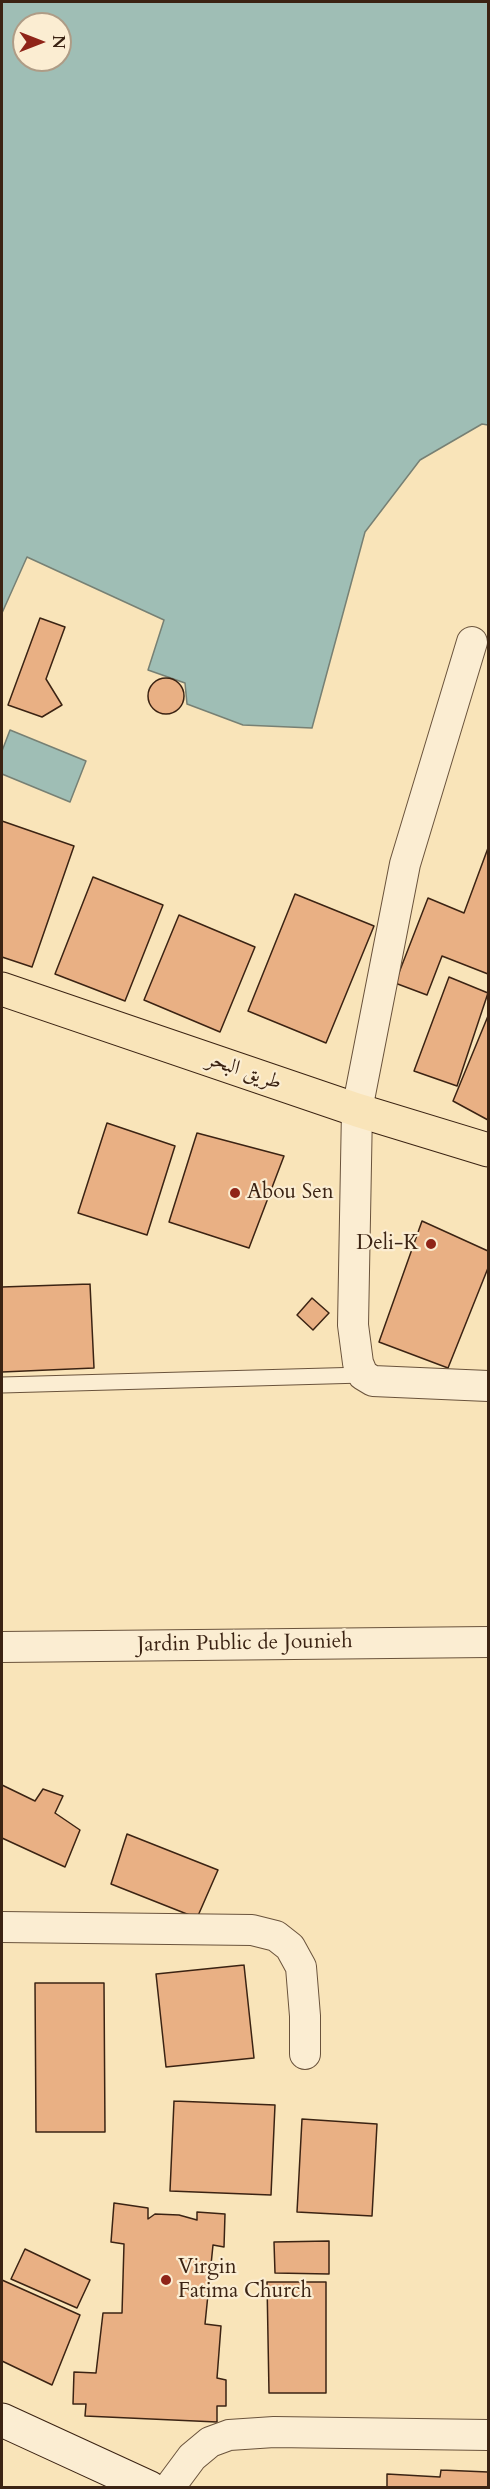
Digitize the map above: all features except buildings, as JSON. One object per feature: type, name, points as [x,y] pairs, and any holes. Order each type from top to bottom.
[{"type":"main road","name":"طريق البحر","points":[[2,989],[357,1110],[489,1150]]},
{"type":"street","points":[[472,642],[405,864],[375,1007],[357,1110],[354,1325],[357,1363],[363,1375],[373,1381],[489,1386]]},
{"type":"street","name":"Jardin Public de Jounieh","points":[[2,1647],[489,1642]]},
{"type":"street","points":[[2,1927],[252,1930],[276,1936],[290,1947],[301,1967],[305,2054]]},
{"type":"street","points":[[2,2420],[150,2487]]},
{"type":"street","points":[[169,2487],[192,2457],[210,2442],[230,2435],[274,2432],[489,2435]]},
{"type":"lane","points":[[2,1385],[363,1375]]},
{"type":"water","points":[[2,2],[488,2],[488,425],[482,424],[420,460],[365,532],[312,728],[243,725],[187,704],[185,683],[148,670],[164,620],[27,557],[2,613]]},
{"type":"water","points":[[10,730],[86,761],[70,802],[2,774],[2,751]]},
{"type":"place","name":"Abou Sen","points":[[235,1193]]},
{"type":"place","name":"Deli-K","points":[[431,1244]]},
{"type":"place","name":"Virgin Fatima Church","points":[[166,2280]]}]
